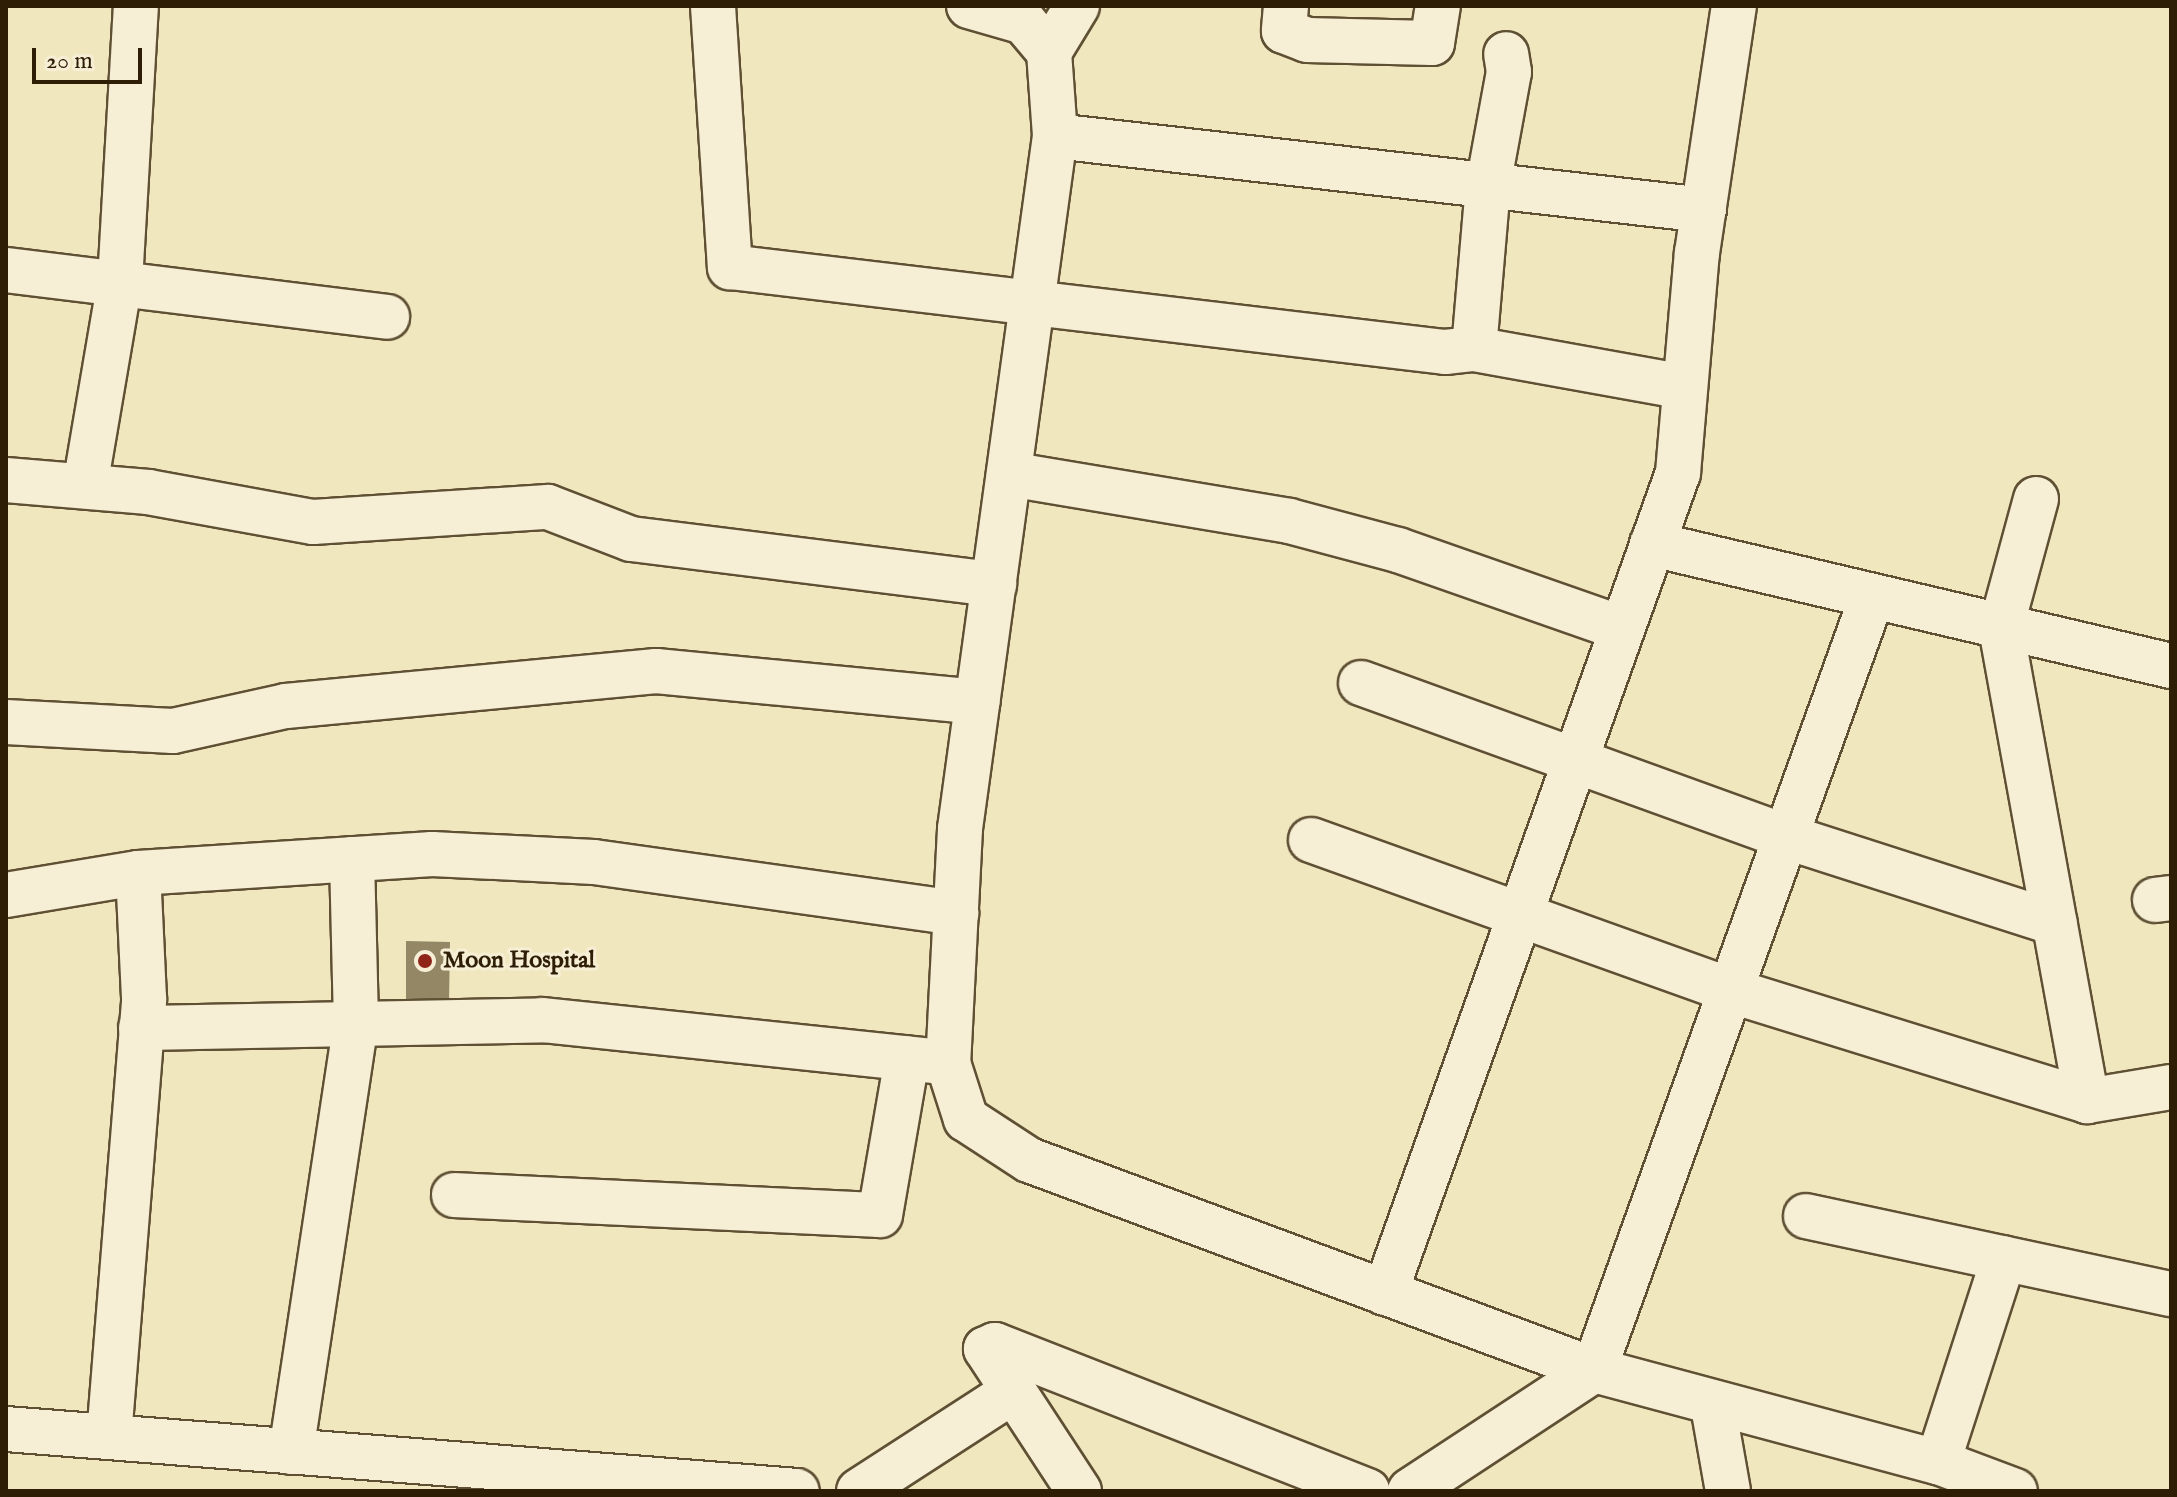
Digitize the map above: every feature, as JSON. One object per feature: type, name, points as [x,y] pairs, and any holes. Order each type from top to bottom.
[{"type":"street","points":[[85,486],[120,282],[136,6]]},
{"type":"street","points":[[713,6],[730,267],[1445,352],[1474,349],[1685,387]]},
{"type":"street","points":[[969,6],[1024,22],[1049,52]]},
{"type":"street","points":[[454,1195],[880,1215],[927,1060],[956,913],[978,702],[1055,136],[1049,52],[1077,6]]},
{"type":"street","points":[[1286,6],[1284,31],[1307,40],[1432,43],[1438,6]]},
{"type":"street","points":[[1385,1293],[1516,913],[1678,473],[1704,210],[1734,6]]},
{"type":"street","points":[[1474,349],[1488,186],[1509,72],[1506,54]]},
{"type":"street","points":[[1055,136],[1704,210]]},
{"type":"street","points":[[6,270],[387,317]]},
{"type":"street","points":[[1009,474],[1289,521],[1398,550],[1621,628]]},
{"type":"street","points":[[6,480],[85,486],[313,522],[548,507],[631,539],[994,584]]},
{"type":"street","points":[[2036,499],[2001,628],[2087,1101]]},
{"type":"street","points":[[1652,544],[2171,666]]},
{"type":"street","points":[[1410,1491],[1594,1370],[1872,597]]},
{"type":"street","points":[[6,722],[173,731],[286,706],[656,671],[978,702]]},
{"type":"street","points":[[1361,683],[1787,837],[2055,923]]},
{"type":"street","points":[[1311,840],[1732,991],[2087,1101],[2171,1087]]},
{"type":"street","points":[[6,895],[138,873],[432,854],[594,862],[956,913]]},
{"type":"street","points":[[291,1452],[356,1022],[352,859]]},
{"type":"street","points":[[109,1437],[141,1028],[138,873]]},
{"type":"street","points":[[141,1028],[542,1020],[927,1060]]},
{"type":"street","points":[[927,1060],[966,1119],[1029,1160],[1594,1370],[1713,1406],[1938,1462],[2015,1491]]},
{"type":"street","points":[[1806,1216],[2171,1294]]},
{"type":"street","points":[[1938,1462],[2004,1258]]},
{"type":"street","points":[[1079,1491],[986,1349],[995,1345],[1367,1491]]},
{"type":"street","points":[[859,1491],[1012,1392]]},
{"type":"street","points":[[1713,1406],[1728,1491]]},
{"type":"street","points":[[6,1429],[797,1491]]},
{"type":"building","points":[[406,941],[450,942],[449,1003],[406,1002]]},
{"type":"place","name":"Moon Hospital","points":[[425,961]]}]
